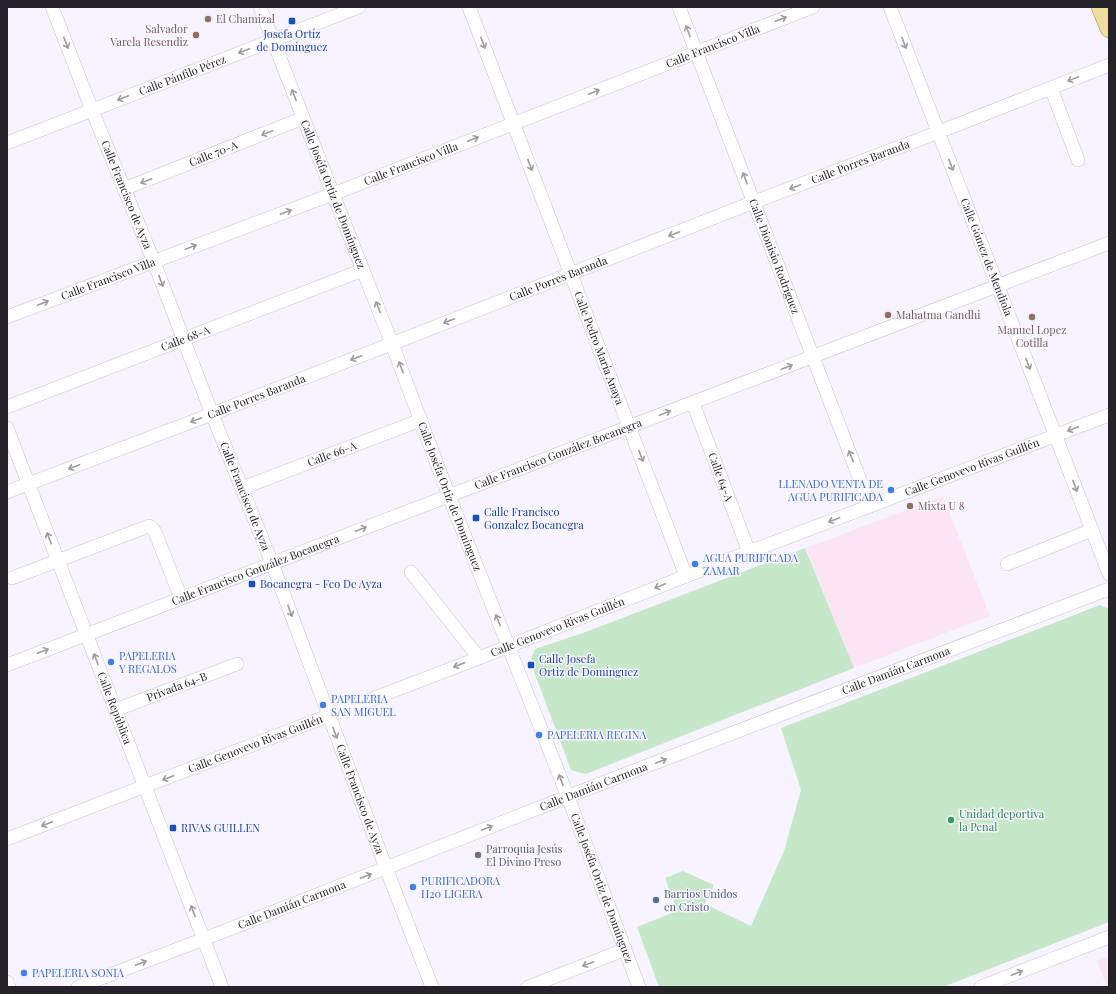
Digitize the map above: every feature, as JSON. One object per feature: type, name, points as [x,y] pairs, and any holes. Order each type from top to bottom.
[{"type":"main road","points":[[1100,7],[1109,29]]},
{"type":"street","name":"Calle Francisco de Ayza","points":[[52,7],[272,563],[432,987]]},
{"type":"street","name":"Calle Joséfa Ortiz de Domínguez","points":[[260,7],[392,344],[449,496],[568,797],[639,987]]},
{"type":"street","name":"Calle Pánfilo Pérez","points":[[7,143],[359,7]]},
{"type":"street","name":"Calle Pedro María Anaya","points":[[469,7],[686,576]]},
{"type":"street","name":"Calle Dionisio Rodríguez","points":[[679,7],[870,506]]},
{"type":"street","name":"Calle Francisco Villa","points":[[7,317],[332,194],[813,7]]},
{"type":"street","name":"Calle Gómez de Mendiola","points":[[890,7],[1109,574]]},
{"type":"street","name":"Calle Porres Baranda","points":[[7,492],[212,414],[1109,65]]},
{"type":"street","points":[[1052,88],[1078,160]]},
{"type":"street","name":"Calle 70-A","points":[[124,189],[303,118]]},
{"type":"street","name":"Calle Francisco González Bocanegra","points":[[7,665],[1109,243]]},
{"type":"street","name":"Calle 68-A","points":[[7,407],[363,270]]},
{"type":"street","name":"Calle 64-A","points":[[693,403],[749,552]]},
{"type":"street","name":"Calle Genovevo Rivas Guillén","points":[[7,839],[479,658],[686,576],[1109,415]]},
{"type":"street","name":"Calle 66-A","points":[[242,488],[421,420]]},
{"type":"street","name":"Calle República","points":[[7,428],[222,987]]},
{"type":"street","points":[[12,578],[151,527],[155,532],[181,598]]},
{"type":"street","points":[[1007,564],[1092,530]]},
{"type":"street","points":[[410,572],[479,658]]},
{"type":"street","name":"Calle Damián Carmona","points":[[78,987],[1109,589]]},
{"type":"street","name":"Privada 64-B","points":[[115,710],[237,664]]},
{"type":"street","points":[[980,987],[1109,937]]},
{"type":"street","points":[[528,987],[624,950]]},
{"type":"street","points":[[7,982],[9,987]]},
{"type":"shaded area","points":[[943,496],[990,616],[854,668],[806,548]]},
{"type":"shaded area","points":[[1109,956],[1109,987],[1107,987],[1097,961]]},
{"type":"green space","points":[[805,548],[854,668],[586,774],[571,770],[530,661],[535,649],[583,633]]},
{"type":"green space","name":"Unidad deportiva la Penal","points":[[1100,605],[1109,609],[1109,922],[943,987],[659,987],[637,927],[677,911],[665,878],[683,871],[714,885],[705,904],[751,926],[784,851],[801,790],[781,728]]},
{"type":"place","name":"El Chamizal","points":[[208,19]]},
{"type":"place","name":"Josefa Ortíz de Domínguez","points":[[292,21]]},
{"type":"place","name":"Salvador Varela Resendiz","points":[[196,35]]},
{"type":"place","name":"Mahatma Gandhi","points":[[888,315]]},
{"type":"place","name":"Manuel Lopez Cotilla","points":[[1032,317]]},
{"type":"place","name":"LLENADO VENTA DE AGUA PURIFICADA","points":[[891,490]]},
{"type":"place","name":"Mixta U 8","points":[[910,506]]},
{"type":"place","name":"Calle Francisco Gonzalez Bocanegra","points":[[476,518]]},
{"type":"place","name":"AGUA PURIFICADA ZAMAR","points":[[695,564]]},
{"type":"place","name":"Bocanegra - Fco De Ayza","points":[[252,584]]},
{"type":"place","name":"PAPELERIA Y REGALOS","points":[[111,662]]},
{"type":"place","name":"Calle Josefa Ortiz de Domínguez","points":[[531,665]]},
{"type":"place","name":"PAPELERIA SAN MIGUEL","points":[[323,705]]},
{"type":"place","name":"PAPELERIA REGINA","points":[[539,735]]},
{"type":"place","name":"Unidad deportiva la Penal","points":[[951,820]]},
{"type":"place","name":"RIVAS GUILLEN","points":[[173,828]]},
{"type":"place","name":"Parroquia Jesús El Divino Preso","points":[[478,855]]},
{"type":"place","name":"PURIFICADORA H20 LIGERA","points":[[413,887]]},
{"type":"place","name":"Barrios Unidos en Cristo","points":[[656,900]]},
{"type":"place","name":"PAPELERIA SONIA","points":[[24,973]]}]
